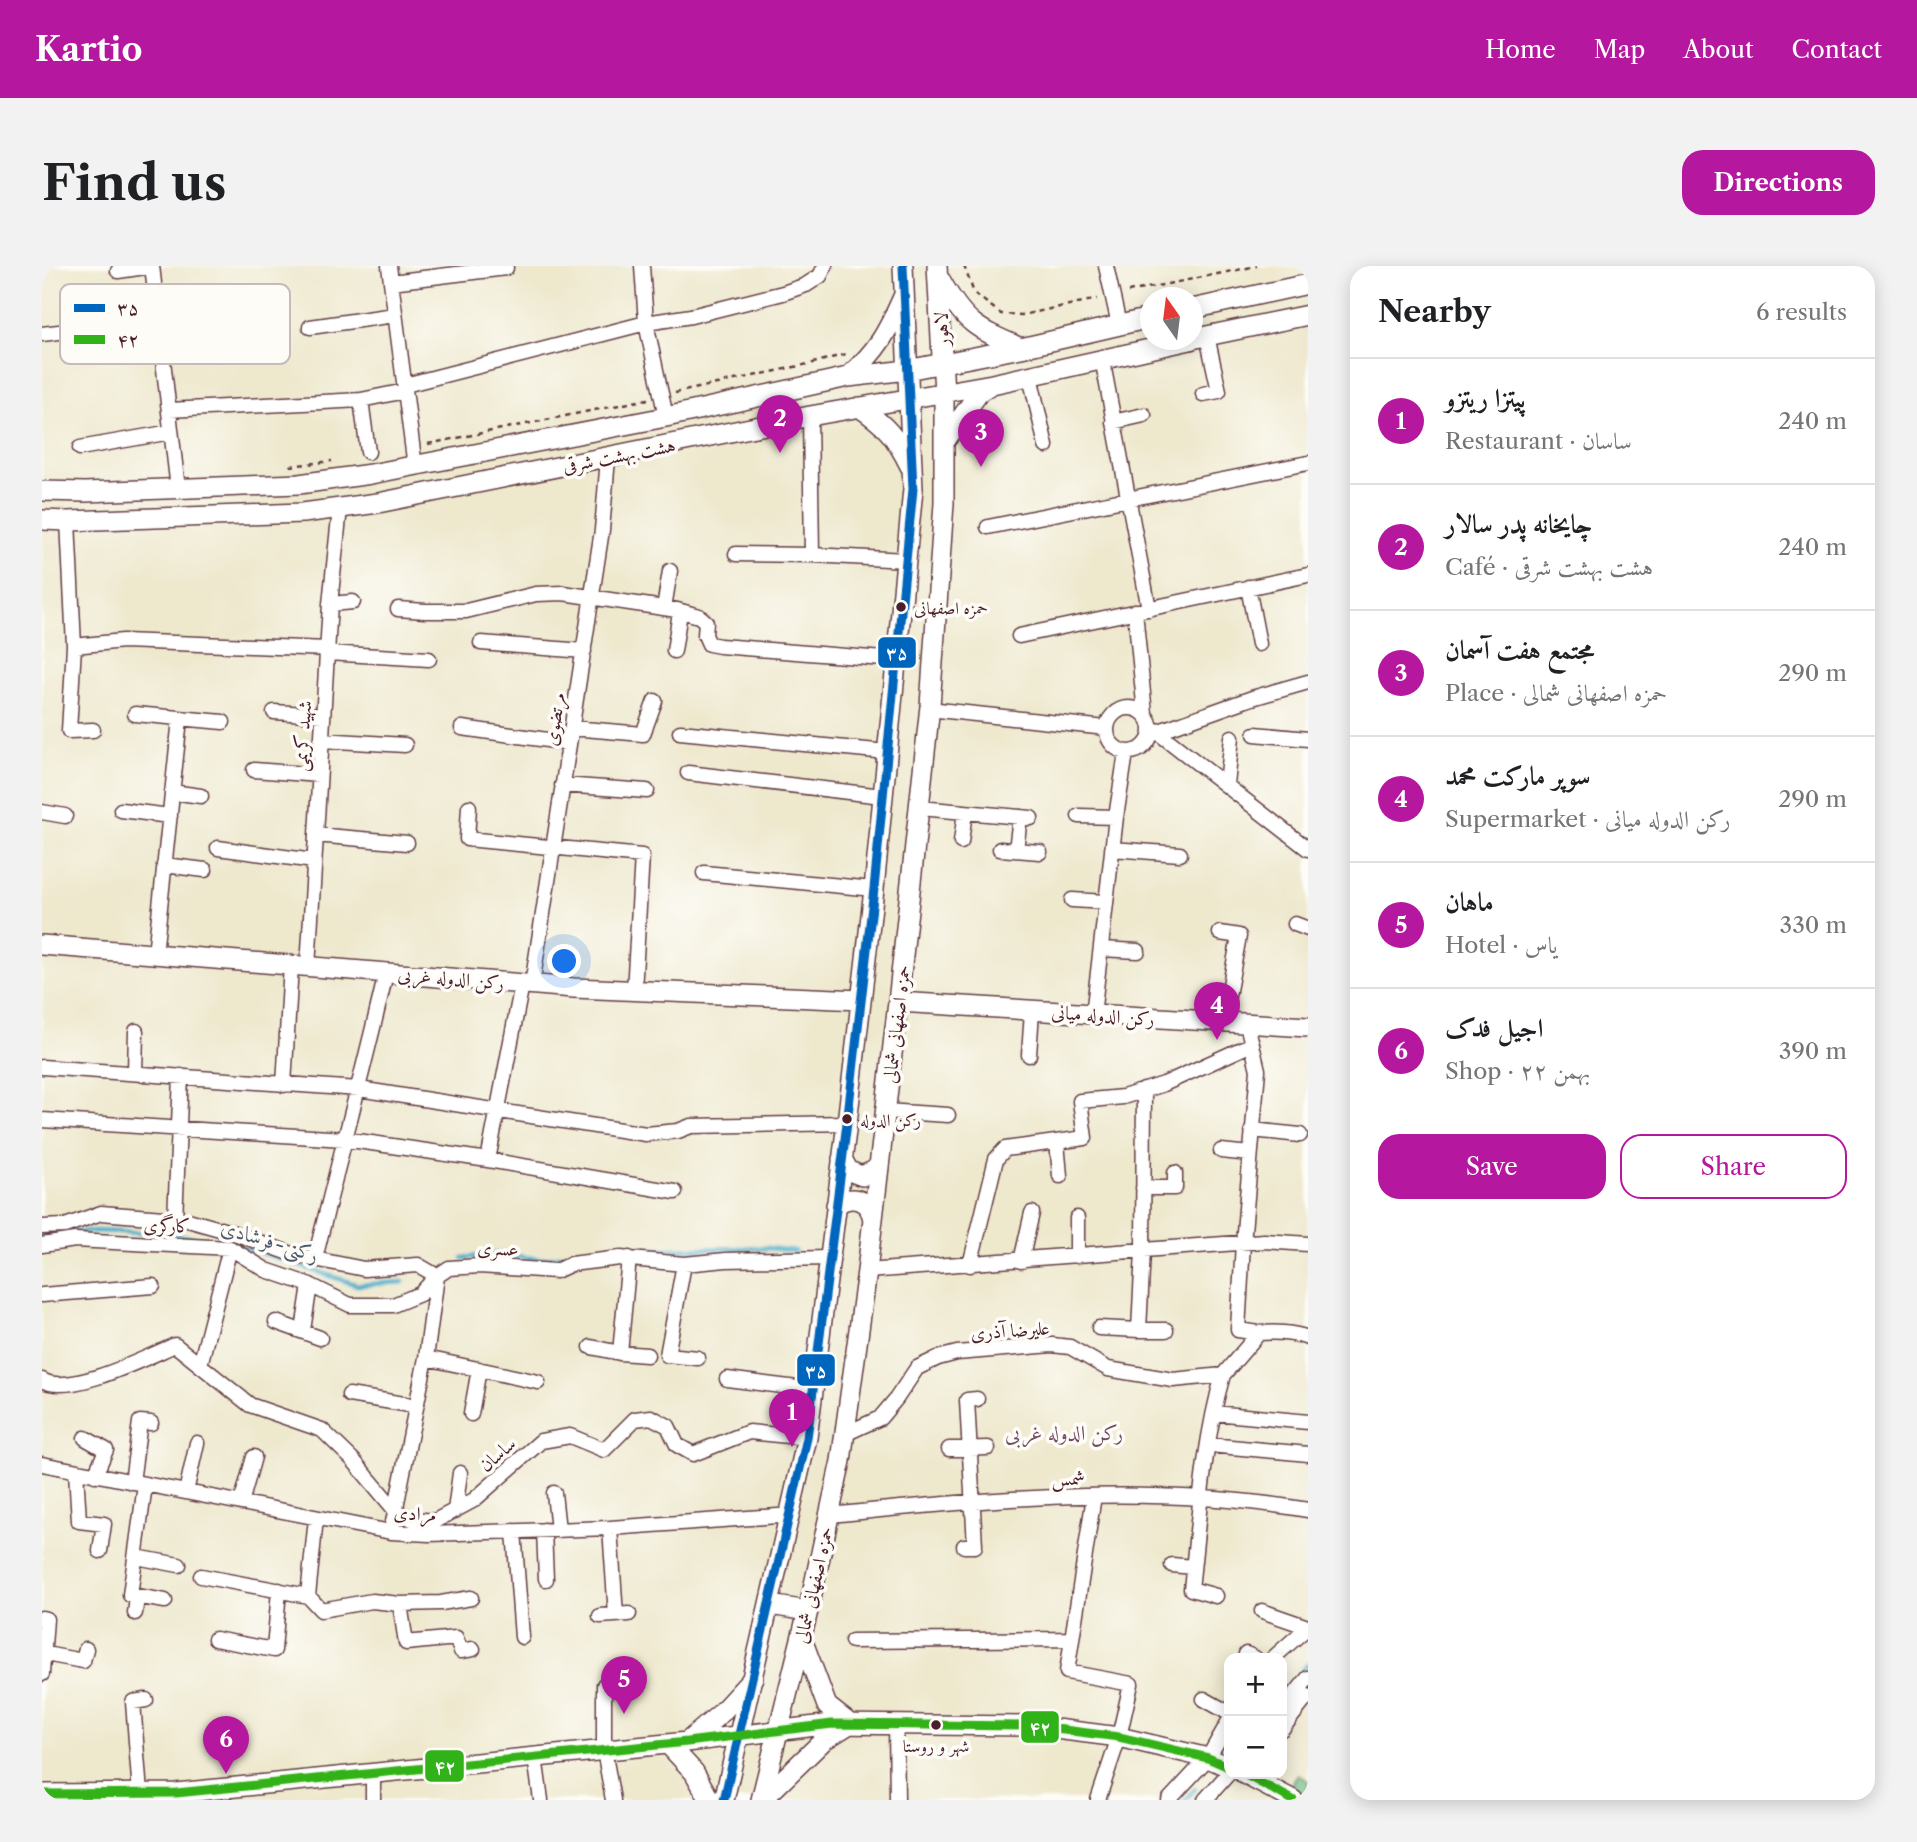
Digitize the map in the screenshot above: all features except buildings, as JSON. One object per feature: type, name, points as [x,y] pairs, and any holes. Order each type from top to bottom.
[{"type":"main road","name":"لاهور","points":[[903,266],[909,398]]},
{"type":"main road","name":"لاهور","points":[[937,271],[944,393]]},
{"type":"main road","points":[[937,271],[956,308],[975,326],[1021,348]]},
{"type":"main road","points":[[1203,307],[1308,284]]},
{"type":"main road","points":[[848,377],[871,357],[886,335],[905,293]]},
{"type":"main road","name":"هشت بهشت شرقی","points":[[1203,337],[1308,315]]},
{"type":"main road","name":"هشت بهشت شرقی","points":[[42,491],[86,492],[299,484],[414,457],[666,417],[848,377],[907,370],[1021,348],[1140,320]]},
{"type":"main road","name":"هشت بهشت شرقی","points":[[42,520],[303,513],[378,503],[810,416],[992,384],[1140,350]]},
{"type":"main road","points":[[945,442],[980,391],[992,384]]},
{"type":"main road","name":"حمزه اصفهانی شمالی","points":[[762,1800],[829,1515],[845,1434],[867,1271],[929,709],[943,514],[944,393]]},
{"type":"main road","name":"حمزه اصفهانی شمالی","points":[[724,1800],[807,1438],[874,889],[911,512],[909,398]]},
{"type":"main road","points":[[859,407],[887,429],[901,448],[912,471]]},
{"type":"main road","points":[[911,512],[917,507],[929,505],[937,507],[943,514]]},
{"type":"main road","name":"رکن الدوله غربی","points":[[42,945],[527,984],[861,1000]]},
{"type":"main road","name":"رکن الدوله میانی","points":[[898,1002],[1308,1027]]},
{"type":"main road","points":[[842,1159],[849,1171],[862,1176],[874,1170],[878,1164]]},
{"type":"main road","points":[[836,1205],[843,1200],[860,1200],[867,1205],[873,1220]]},
{"type":"main road","points":[[770,1605],[808,1611]]},
{"type":"main road","points":[[801,1638],[827,1706],[850,1724]]},
{"type":"main road","points":[[677,1743],[720,1713],[753,1678]]},
{"type":"main road","points":[[42,1794],[176,1793],[677,1743],[831,1724],[1032,1726],[1119,1737],[1208,1758],[1224,1765]]},
{"type":"main road","points":[[762,1800],[824,1740],[850,1724]]},
{"type":"main road","points":[[677,1743],[710,1800]]},
{"type":"main road","points":[[1254,1779],[1293,1800]]},
{"type":"street","points":[[118,271],[152,266],[154,284]]},
{"type":"street","points":[[389,266],[414,457]]},
{"type":"street","points":[[642,266],[646,323],[666,417]]},
{"type":"street","points":[[169,410],[361,400],[646,323],[691,316],[783,293],[820,276],[825,266]]},
{"type":"street","points":[[1106,266],[1119,325]]},
{"type":"street","points":[[391,282],[506,268]]},
{"type":"street","points":[[310,327],[395,314]]},
{"type":"street","points":[[42,334],[60,332]]},
{"type":"street","points":[[1202,350],[1219,391],[1203,394]]},
{"type":"street","points":[[1102,358],[1127,498],[1142,610],[1152,724],[1149,740],[1140,750],[1126,753],[1114,747],[1107,735],[1106,728],[1112,715],[1118,710],[1132,708],[1152,724],[1227,785],[1308,849]]},
{"type":"street","points":[[163,364],[178,489]]},
{"type":"street","points":[[1030,376],[1046,446]]},
{"type":"street","points":[[361,400],[368,452]]},
{"type":"street","points":[[1113,422],[1144,415]]},
{"type":"street","points":[[810,416],[812,555]]},
{"type":"street","points":[[80,448],[171,432]]},
{"type":"street","name":"مرتضوی","points":[[488,1160],[527,984],[553,849],[602,530],[608,458]]},
{"type":"street","points":[[988,527],[1308,463]]},
{"type":"street","name":"شهید کریمی","points":[[284,1085],[314,861],[330,604],[340,508]]},
{"type":"street","points":[[68,521],[74,646],[69,731],[93,730]]},
{"type":"street","points":[[736,554],[905,560]]},
{"type":"street","points":[[664,608],[670,571]]},
{"type":"street","points":[[1020,636],[1308,575]]},
{"type":"street","points":[[1248,587],[1259,644]]},
{"type":"street","points":[[398,609],[466,611],[536,594],[563,593],[699,616],[706,622],[705,635],[709,644],[895,660]]},
{"type":"street","points":[[330,604],[353,602]]},
{"type":"street","points":[[674,651],[680,612]]},
{"type":"street","points":[[74,646],[123,641],[429,659]]},
{"type":"street","points":[[481,643],[584,651]]},
{"type":"street","points":[[1152,724],[1308,682]]},
{"type":"street","points":[[462,728],[571,736],[643,734],[655,701]]},
{"type":"street","points":[[929,709],[1106,728]]},
{"type":"street","points":[[274,712],[323,715]]},
{"type":"street","points":[[135,714],[223,722]]},
{"type":"street","points":[[155,954],[180,719]]},
{"type":"street","points":[[680,732],[887,752]]},
{"type":"street","points":[[1255,734],[1308,739]]},
{"type":"street","points":[[1227,785],[1232,737]]},
{"type":"street","points":[[321,740],[405,745]]},
{"type":"street","points":[[1093,1015],[1126,753]]},
{"type":"street","points":[[254,770],[319,775]]},
{"type":"street","points":[[688,773],[882,796]]},
{"type":"street","points":[[562,785],[647,791]]},
{"type":"street","points":[[172,792],[201,796]]},
{"type":"street","points":[[469,807],[467,839],[642,856],[634,991]]},
{"type":"street","points":[[920,808],[1025,818],[1016,850]]},
{"type":"street","points":[[121,810],[170,817]]},
{"type":"street","points":[[42,812],[65,816]]},
{"type":"street","points":[[961,842],[964,812]]},
{"type":"street","points":[[1079,816],[1116,817]]},
{"type":"street","points":[[316,835],[407,843]]},
{"type":"street","points":[[218,848],[314,861]]},
{"type":"street","points":[[1000,849],[1040,852]]},
{"type":"street","points":[[1112,849],[1180,854]]},
{"type":"street","points":[[164,865],[205,870]]},
{"type":"street","points":[[704,873],[874,889]]},
{"type":"street","points":[[1072,900],[1106,902]]},
{"type":"street","points":[[1220,933],[1239,936],[1223,1023]]},
{"type":"street","points":[[1101,949],[1138,951]]},
{"type":"street","points":[[315,1259],[386,973]]},
{"type":"street","points":[[1030,1055],[1032,1011]]},
{"type":"street","points":[[1247,1024],[1258,1070],[1238,1330],[1298,1334],[1308,1338]]},
{"type":"street","points":[[135,1073],[136,1031]]},
{"type":"street","points":[[970,1265],[996,1159],[1005,1149],[1085,1138],[1080,1101],[1123,1097],[1164,1084],[1252,1044]]},
{"type":"street","points":[[42,1067],[359,1089],[646,1134],[678,1131],[691,1126],[847,1123]]},
{"type":"street","points":[[181,1076],[175,1220],[199,1223],[295,1255],[364,1269],[418,1265],[437,1276],[426,1358],[391,1532]]},
{"type":"street","points":[[1139,1330],[1143,1251],[1144,1090]]},
{"type":"street","points":[[886,1111],[948,1115]]},
{"type":"street","points":[[42,1120],[344,1139],[675,1192]]},
{"type":"street","points":[[1252,1130],[1300,1135]]},
{"type":"street","points":[[1057,1142],[1060,1176]]},
{"type":"street","points":[[1222,1151],[1250,1154]]},
{"type":"street","points":[[1143,1188],[1175,1188],[1175,1173]]},
{"type":"street","name":"کارگری","points":[[42,1227],[65,1226],[100,1213],[175,1220]]},
{"type":"street","points":[[1021,1261],[1032,1213]]},
{"type":"street","points":[[1077,1218],[1077,1256]]},
{"type":"street","points":[[42,1221],[65,1226]]},
{"type":"street","name":"کارگری","points":[[42,1245],[75,1240],[230,1248],[266,1270],[310,1285],[350,1305],[393,1305],[420,1294],[437,1276]]},
{"type":"street","points":[[867,1271],[1264,1241],[1308,1244]]},
{"type":"street","points":[[200,1365],[230,1248]]},
{"type":"street","points":[[620,1353],[629,1258]]},
{"type":"street","name":"عسری","points":[[437,1276],[449,1268],[479,1266],[556,1270],[571,1264],[629,1258],[684,1264],[726,1260],[830,1258]]},
{"type":"street","points":[[684,1264],[667,1355],[698,1358]]},
{"type":"street","points":[[303,1330],[310,1285]]},
{"type":"street","points":[[42,1295],[153,1286]]},
{"type":"street","points":[[276,1322],[320,1338]]},
{"type":"street","points":[[1100,1328],[1166,1330]]},
{"type":"street","points":[[1216,1596],[1191,1589],[1214,1413],[1223,1375],[1259,1333]]},
{"type":"street","points":[[42,1380],[48,1384],[93,1380],[175,1345],[250,1405],[322,1430],[353,1460],[395,1510]]},
{"type":"street","name":"علیرضا آذری","points":[[845,1434],[880,1418],[917,1368],[937,1358],[957,1353],[1052,1345],[1070,1347],[1108,1368],[1173,1380],[1223,1375]]},
{"type":"street","points":[[591,1348],[647,1355]]},
{"type":"street","points":[[426,1358],[538,1382]]},
{"type":"street","points":[[471,1413],[479,1369]]},
{"type":"street","points":[[727,1379],[813,1390]]},
{"type":"street","points":[[349,1395],[416,1406]]},
{"type":"street","points":[[964,1546],[975,1546],[967,1401],[977,1399]]},
{"type":"street","points":[[1214,1413],[1308,1422]]},
{"type":"street","name":"ساسان","points":[[395,1510],[412,1519],[435,1521],[474,1500],[541,1441],[570,1436],[604,1450],[635,1419],[651,1417],[668,1426],[677,1445],[693,1454],[749,1432],[807,1438]]},
{"type":"street","points":[[151,1423],[139,1422],[136,1557],[130,1595],[166,1601]]},
{"type":"street","points":[[85,1438],[106,1450],[95,1475]]},
{"type":"street","points":[[186,1492],[197,1443]]},
{"type":"street","points":[[1209,1445],[1308,1454]]},
{"type":"street","points":[[948,1449],[988,1448]]},
{"type":"street","points":[[241,1503],[254,1457]]},
{"type":"street","name":"مرادی","points":[[42,1465],[391,1532],[429,1535],[610,1528],[791,1515]]},
{"type":"street","points":[[76,1471],[79,1521],[104,1524],[100,1551]]},
{"type":"street","points":[[455,1511],[460,1473]]},
{"type":"street","points":[[547,1578],[554,1493]]},
{"type":"street","points":[[1094,1496],[1067,1672],[1131,1684],[1119,1737],[1098,1800]]},
{"type":"street","name":"شمس","points":[[829,1515],[974,1500],[1094,1496],[1202,1498],[1308,1510]]},
{"type":"street","points":[[308,1596],[316,1518]]},
{"type":"street","points":[[600,1616],[623,1615],[610,1528]]},
{"type":"street","points":[[514,1531],[522,1637]]},
{"type":"street","points":[[136,1557],[179,1565]]},
{"type":"street","points":[[1172,1565],[1193,1567]]},
{"type":"street","points":[[201,1576],[308,1596],[321,1610],[372,1601],[400,1604],[441,1603],[471,1598]]},
{"type":"street","points":[[215,1639],[274,1650],[279,1590]]},
{"type":"street","points":[[135,1613],[137,1597]]},
{"type":"street","points":[[400,1604],[406,1643],[456,1638],[461,1651],[474,1648]]},
{"type":"street","points":[[1262,1611],[1308,1627],[1279,1653]]},
{"type":"street","points":[[42,1674],[45,1654],[44,1619]]},
{"type":"street","points":[[852,1641],[1071,1639]]},
{"type":"street","points":[[45,1654],[83,1661],[86,1649]]},
{"type":"street","points":[[1287,1704],[1308,1678]]},
{"type":"street","points":[[604,1685],[604,1750],[613,1800]]},
{"type":"street","points":[[1287,1723],[1308,1696]]},
{"type":"street","points":[[1204,1699],[1224,1710]]},
{"type":"street","points":[[139,1794],[133,1702],[146,1700]]},
{"type":"street","points":[[896,1725],[897,1800]]},
{"type":"street","points":[[1169,1800],[1208,1758],[1224,1730]]},
{"type":"street","points":[[535,1757],[541,1800]]},
{"type":"street","points":[[373,1773],[373,1800]]},
{"type":"street","points":[[1205,1800],[1224,1779]]},
{"type":"path","points":[[414,457],[852,352]]},
{"type":"path","points":[[284,467],[332,461]]},
{"type":"green space","points":[[1298,1774],[1308,1781],[1308,1800],[1290,1788]]},
{"type":"waterway","name":"رکنی-فرشادی","points":[[42,1235],[95,1231],[170,1234],[226,1242]]},
{"type":"waterway","name":"رکنی-فرشادی","points":[[237,1245],[358,1285],[403,1282]]},
{"type":"waterway","name":"رکنی-فرشادی","points":[[463,1258],[497,1254],[540,1259],[624,1246],[647,1249],[768,1248],[795,1251]]},
{"type":"waterway","points":[[1287,1687],[1308,1664]]},
{"type":"waterway","points":[[1185,1800],[1195,1789]]},
{"type":"transit line","name":"۳۵","points":[[724,1800],[807,1438],[847,1123],[874,889],[913,489],[903,266]]},
{"type":"transit line","name":"۴۲","points":[[42,1794],[176,1793],[687,1742],[832,1724],[1032,1726],[1119,1737],[1208,1758],[1224,1765]]},
{"type":"transit line","name":"۴۲","points":[[1253,1779],[1293,1800]]},
{"type":"place","name":"چایخانه پدر سالار","points":[[780,453]]},
{"type":"place","name":"مجتمع هفت آسمان","points":[[981,467]]},
{"type":"place","name":"حمزه اصفهانی","points":[[901,607]]},
{"type":"place","name":"سوپر مارکت محمد","points":[[1217,1040]]},
{"type":"place","name":"رکن الدوله","points":[[847,1119]]},
{"type":"place","name":"پیتزا ریتزو","points":[[792,1447]]},
{"type":"place","name":"ماهان","points":[[624,1714]]},
{"type":"place","name":"شهر و روستا","points":[[936,1725]]},
{"type":"place","name":"اجیل فدک","points":[[226,1774]]},
{"type":"district","name":"رکن الدوله غربی","points":[[1064,1433]]}]
